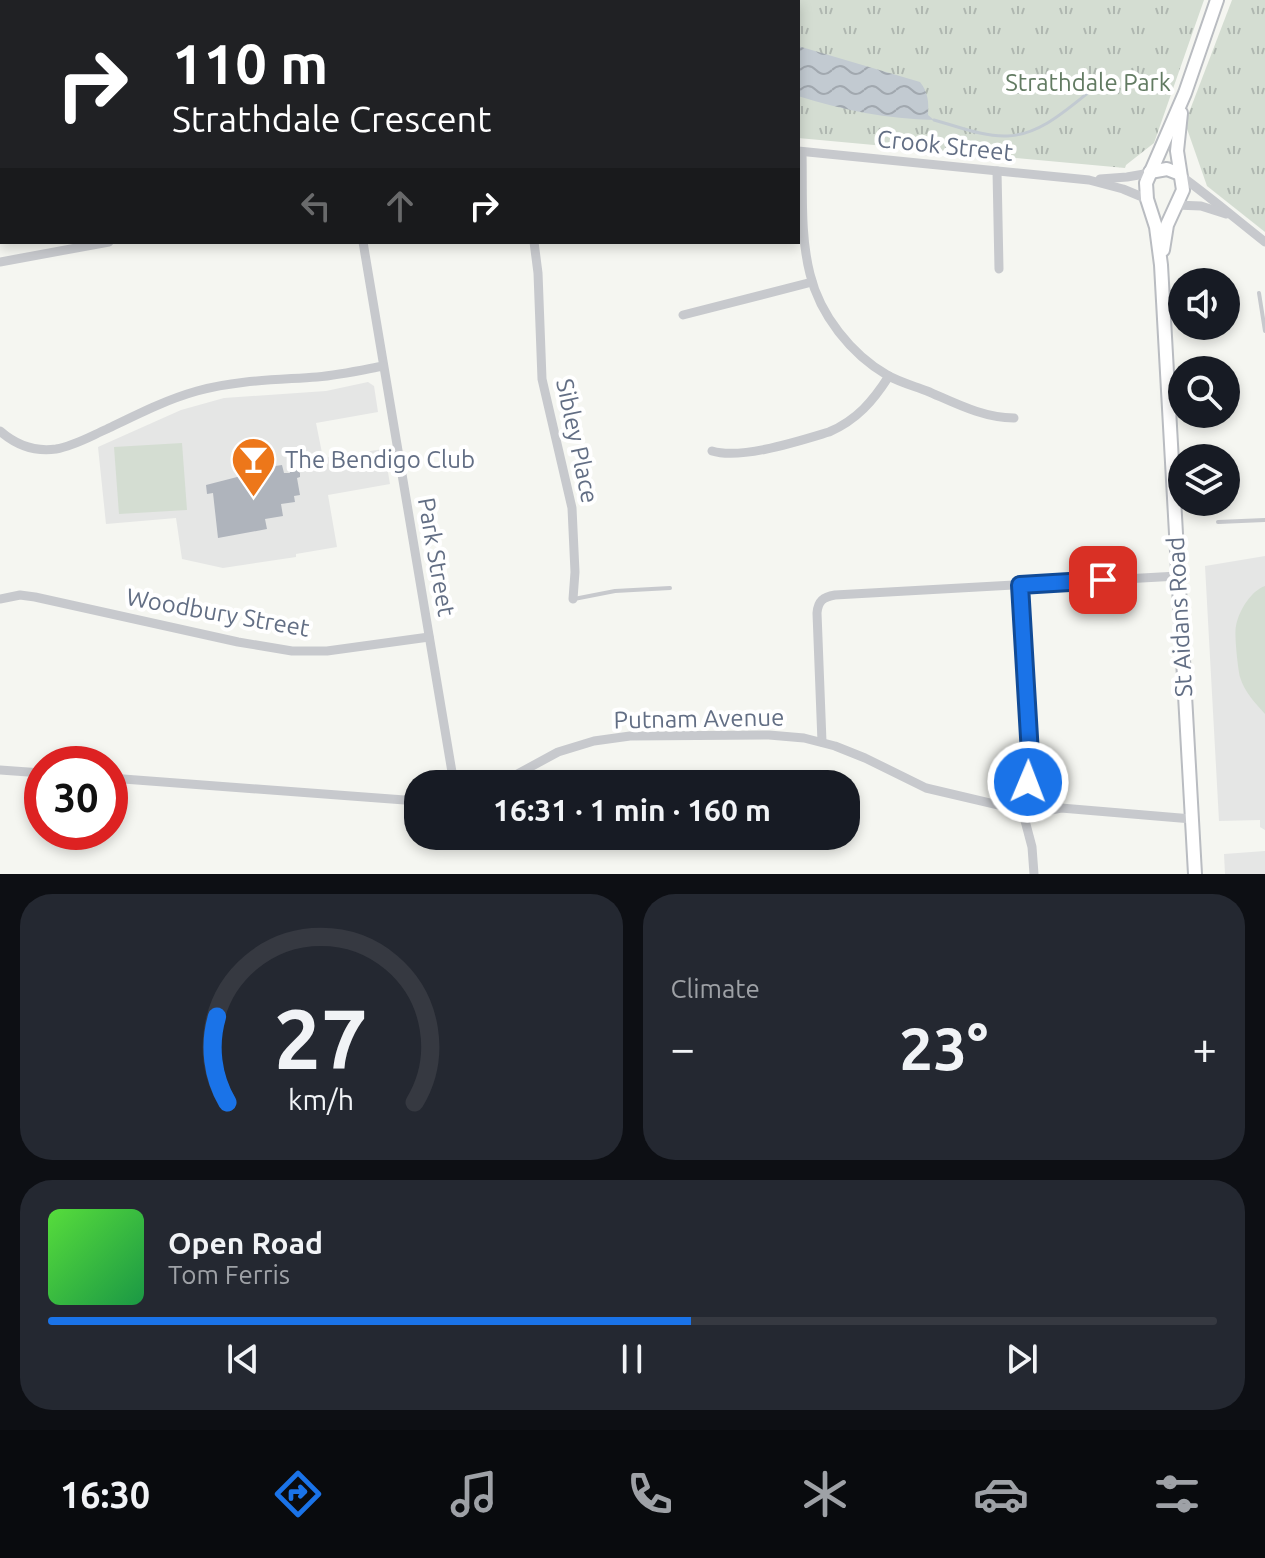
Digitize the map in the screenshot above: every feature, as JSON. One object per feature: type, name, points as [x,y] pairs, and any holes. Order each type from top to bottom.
[{"type":"street","points":[[1217,0],[1185,93],[1145,189],[1147,200],[1158,207],[1201,206],[1233,217]]},
{"type":"street","points":[[1176,205],[1182,195],[1177,134],[1185,93]]},
{"type":"street","points":[[800,152],[805,243],[812,282],[838,330],[862,356],[889,376],[984,415],[1014,418]]},
{"type":"street","name":"Crook Street","points":[[800,152],[1089,180],[1123,189],[1147,200]]},
{"type":"street","points":[[1150,172],[1167,169],[1181,175],[1265,242]]},
{"type":"street","points":[[997,171],[999,269]]},
{"type":"street","name":"Crook Street","points":[[1089,180],[1150,172]]},
{"type":"street","name":"St Aidans Road","points":[[1147,200],[1156,227],[1161,265],[1195,874]]},
{"type":"street","name":"St Aidans Road","points":[[1161,265],[1167,227],[1176,205]]},
{"type":"street","points":[[0,262],[98,244]]},
{"type":"street","name":"Park Street","points":[[363,244],[452,770]]},
{"type":"street","name":"Sibley Place","points":[[534,244],[542,379],[572,508],[575,558],[573,599]]},
{"type":"street","points":[[683,315],[812,282]]},
{"type":"street","points":[[0,431],[27,447],[59,449],[164,402],[198,391],[253,380],[328,376],[383,366]]},
{"type":"street","points":[[712,451],[740,454],[829,432],[858,416],[889,376]]},
{"type":"street","points":[[822,742],[817,613],[822,599],[835,595],[1178,576]]},
{"type":"street","points":[[1020,585],[1031,771],[1041,805],[1032,847],[1034,874]]},
{"type":"street","name":"Woodbury Street","points":[[0,599],[20,595],[35,597],[292,651],[327,651],[429,637]]},
{"type":"street","name":"Putnam Avenue","points":[[525,770],[558,752],[613,738],[786,736],[822,742],[865,758],[926,788],[1021,812]]},
{"type":"street","points":[[0,770],[24,772]]},
{"type":"street","points":[[1031,771],[1019,800],[1032,847]]},
{"type":"street","points":[[128,779],[404,800]]},
{"type":"street","points":[[1023,795],[1032,793],[1061,808]]},
{"type":"street","name":"Putnam Avenue","points":[[992,803],[1023,795]]},
{"type":"street","points":[[1021,812],[1029,816],[1061,808],[1192,819]]},
{"type":"lane","points":[[1259,293],[1265,331]]},
{"type":"lane","points":[[1218,522],[1265,520]]},
{"type":"lane","name":"Sibley Place","points":[[573,599],[615,591],[670,588]]},
{"type":"shaded area","points":[[368,382],[374,386],[378,412],[316,423],[323,458],[384,449],[390,484],[328,495],[337,547],[296,554],[296,557],[223,568],[182,559],[176,518],[106,524],[98,447],[181,410],[224,398],[326,391]]},
{"type":"shaded area","points":[[1265,556],[1265,830],[1260,827],[1260,820],[1219,821],[1205,566]]},
{"type":"shaded area","points":[[1265,851],[1265,874],[1225,874],[1224,854]]},
{"type":"green space","name":"Strathdale Park","points":[[800,0],[1204,0],[1154,143],[1125,168],[800,138]]},
{"type":"green space","points":[[1232,0],[1265,0],[1265,232],[1207,186],[1185,123]]},
{"type":"green space","points":[[182,443],[187,510],[119,514],[114,447]]},
{"type":"green space","points":[[1265,586],[1265,714],[1250,697],[1240,677],[1236,626],[1250,597]]},
{"type":"water","points":[[800,47],[920,82],[927,97],[928,115],[934,120],[900,118],[831,106],[800,97]]},
{"type":"building","name":"The Bendigo Club","points":[[282,465],[284,473],[295,469],[300,473],[297,478],[300,495],[294,496],[295,502],[281,504],[283,516],[265,519],[267,529],[218,538],[213,493],[207,494],[206,485],[241,476],[239,468],[248,466],[250,476],[257,475],[262,468]]},
{"type":"waterway","points":[[934,120],[989,135],[1019,135],[1051,121],[1089,92]]},
{"type":"place","name":"The Bendigo Club","points":[[254,499]]},
{"type":"route","points":[[1028,782],[1031,771],[1020,585],[1103,580]]}]
